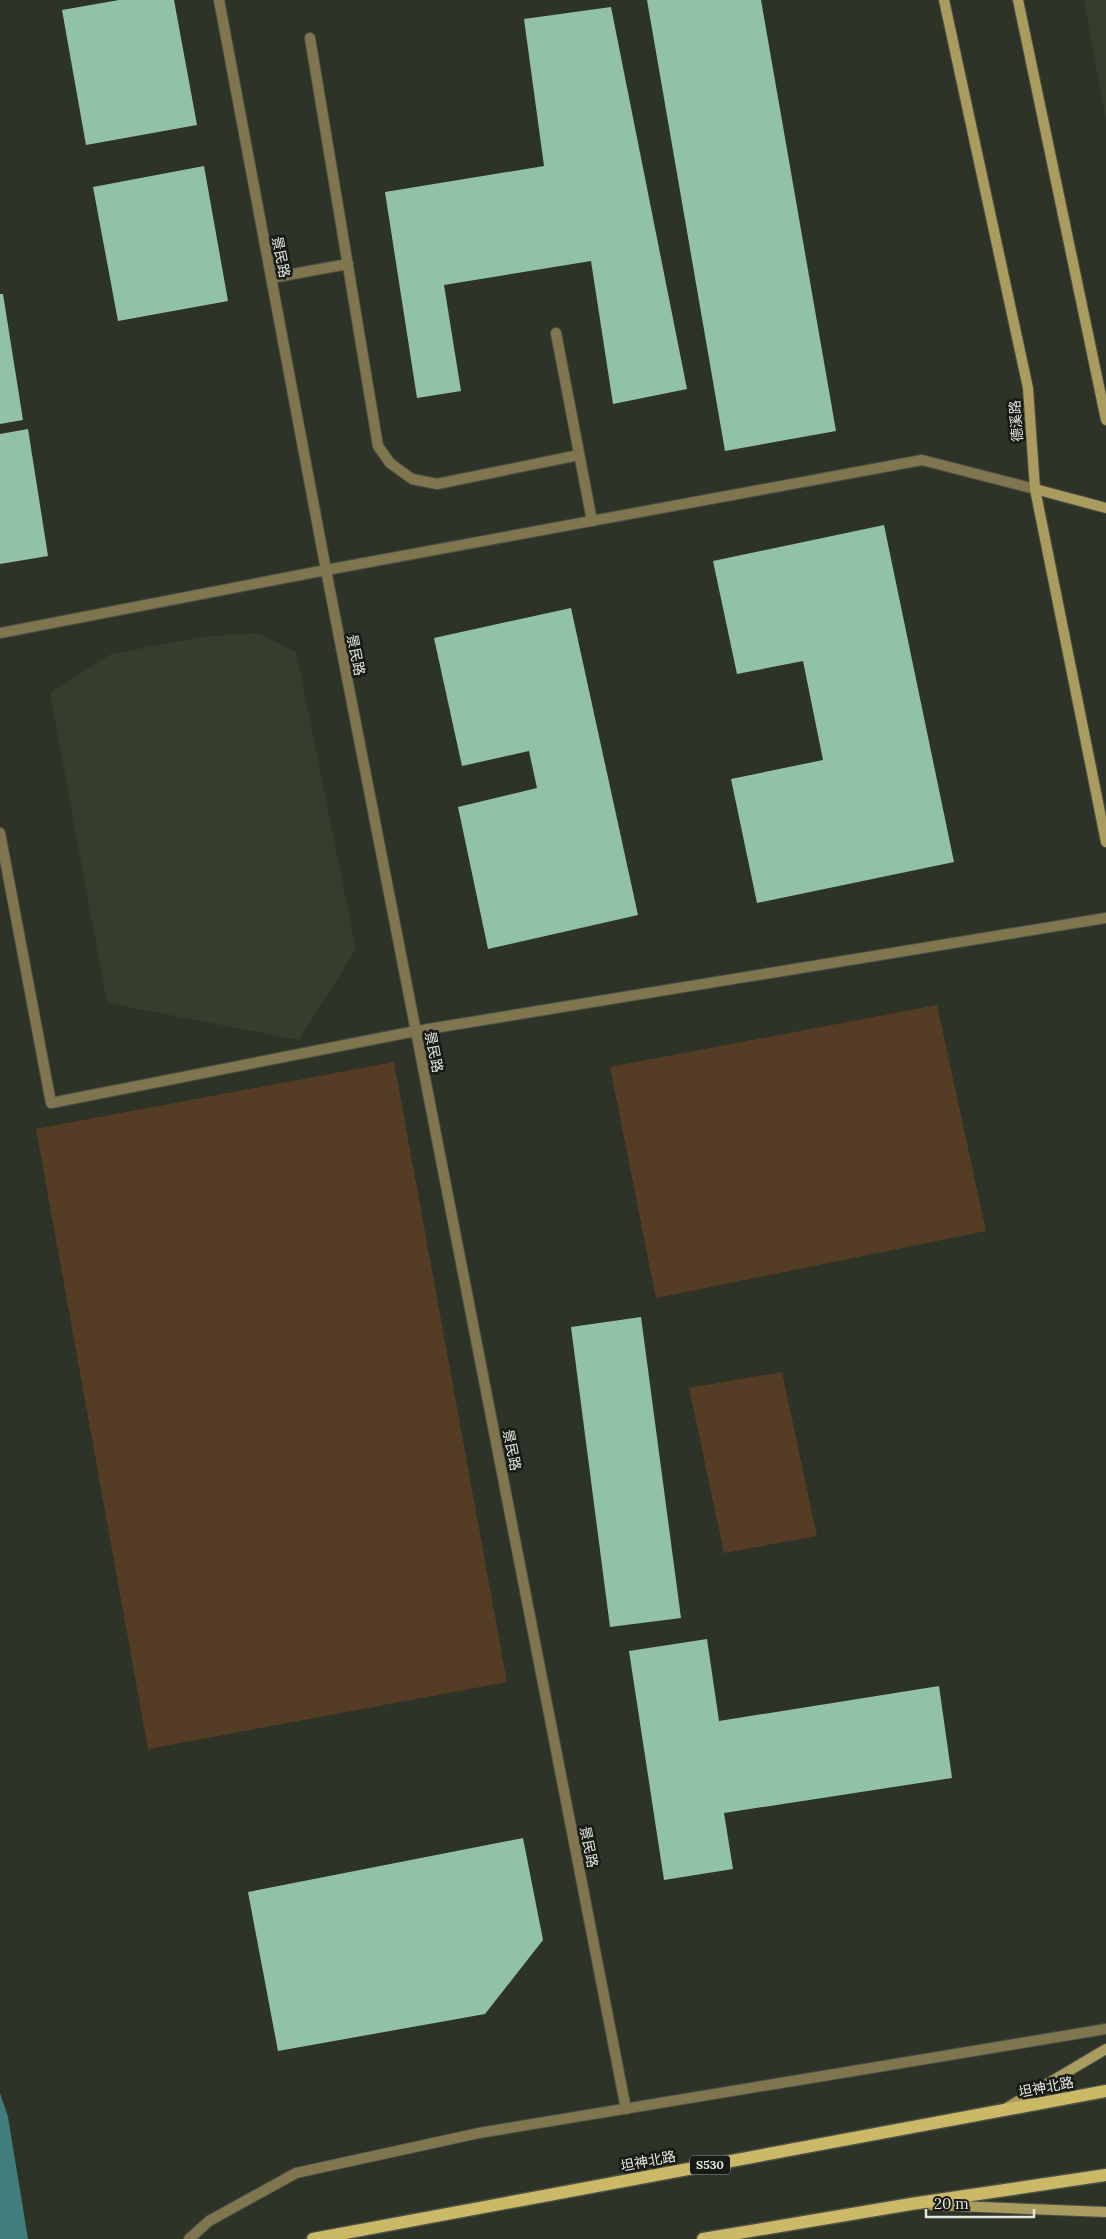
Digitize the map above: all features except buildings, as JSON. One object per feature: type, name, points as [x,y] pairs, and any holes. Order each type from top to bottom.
[{"type":"main road","name":"德溪路","points":[[944,0],[1028,388],[1035,489],[1106,842]]},
{"type":"main road","points":[[1018,0],[1106,420]]},
{"type":"main road","points":[[1035,489],[1106,508]]},
{"type":"main road","points":[[1002,2111],[1106,2049]]},
{"type":"main road","name":"坦神北路","points":[[313,2239],[1106,2092]]},
{"type":"main road","points":[[703,2239],[911,2204],[1106,2175]]},
{"type":"main road","points":[[911,2204],[1106,2212]]},
{"type":"street","name":"景民路","points":[[219,0],[326,570],[626,2109]]},
{"type":"street","points":[[310,38],[378,446],[390,463],[412,480],[437,484],[579,454]]},
{"type":"street","points":[[271,278],[348,264]]},
{"type":"street","points":[[556,333],[592,521]]},
{"type":"street","points":[[0,633],[326,570],[922,460],[1035,489]]},
{"type":"street","points":[[0,833],[51,1103],[416,1031],[1106,918]]},
{"type":"street","points":[[189,2239],[209,2221],[296,2173],[479,2133],[1106,2029]]},
{"type":"shaded area","points":[[1084,0],[1106,0],[1106,121]]},
{"type":"shaded area","points":[[257,633],[296,652],[356,949],[299,1040],[107,1003],[50,693],[111,654],[201,637]]},
{"type":"shaded area","points":[[937,1005],[986,1231],[656,1298],[610,1067]]},
{"type":"shaded area","points":[[394,1062],[507,1682],[148,1749],[36,1129]]},
{"type":"shaded area","points":[[782,1372],[817,1536],[724,1553],[689,1388]]},
{"type":"water","points":[[0,2093],[8,2117],[28,2239],[0,2239]]}]
